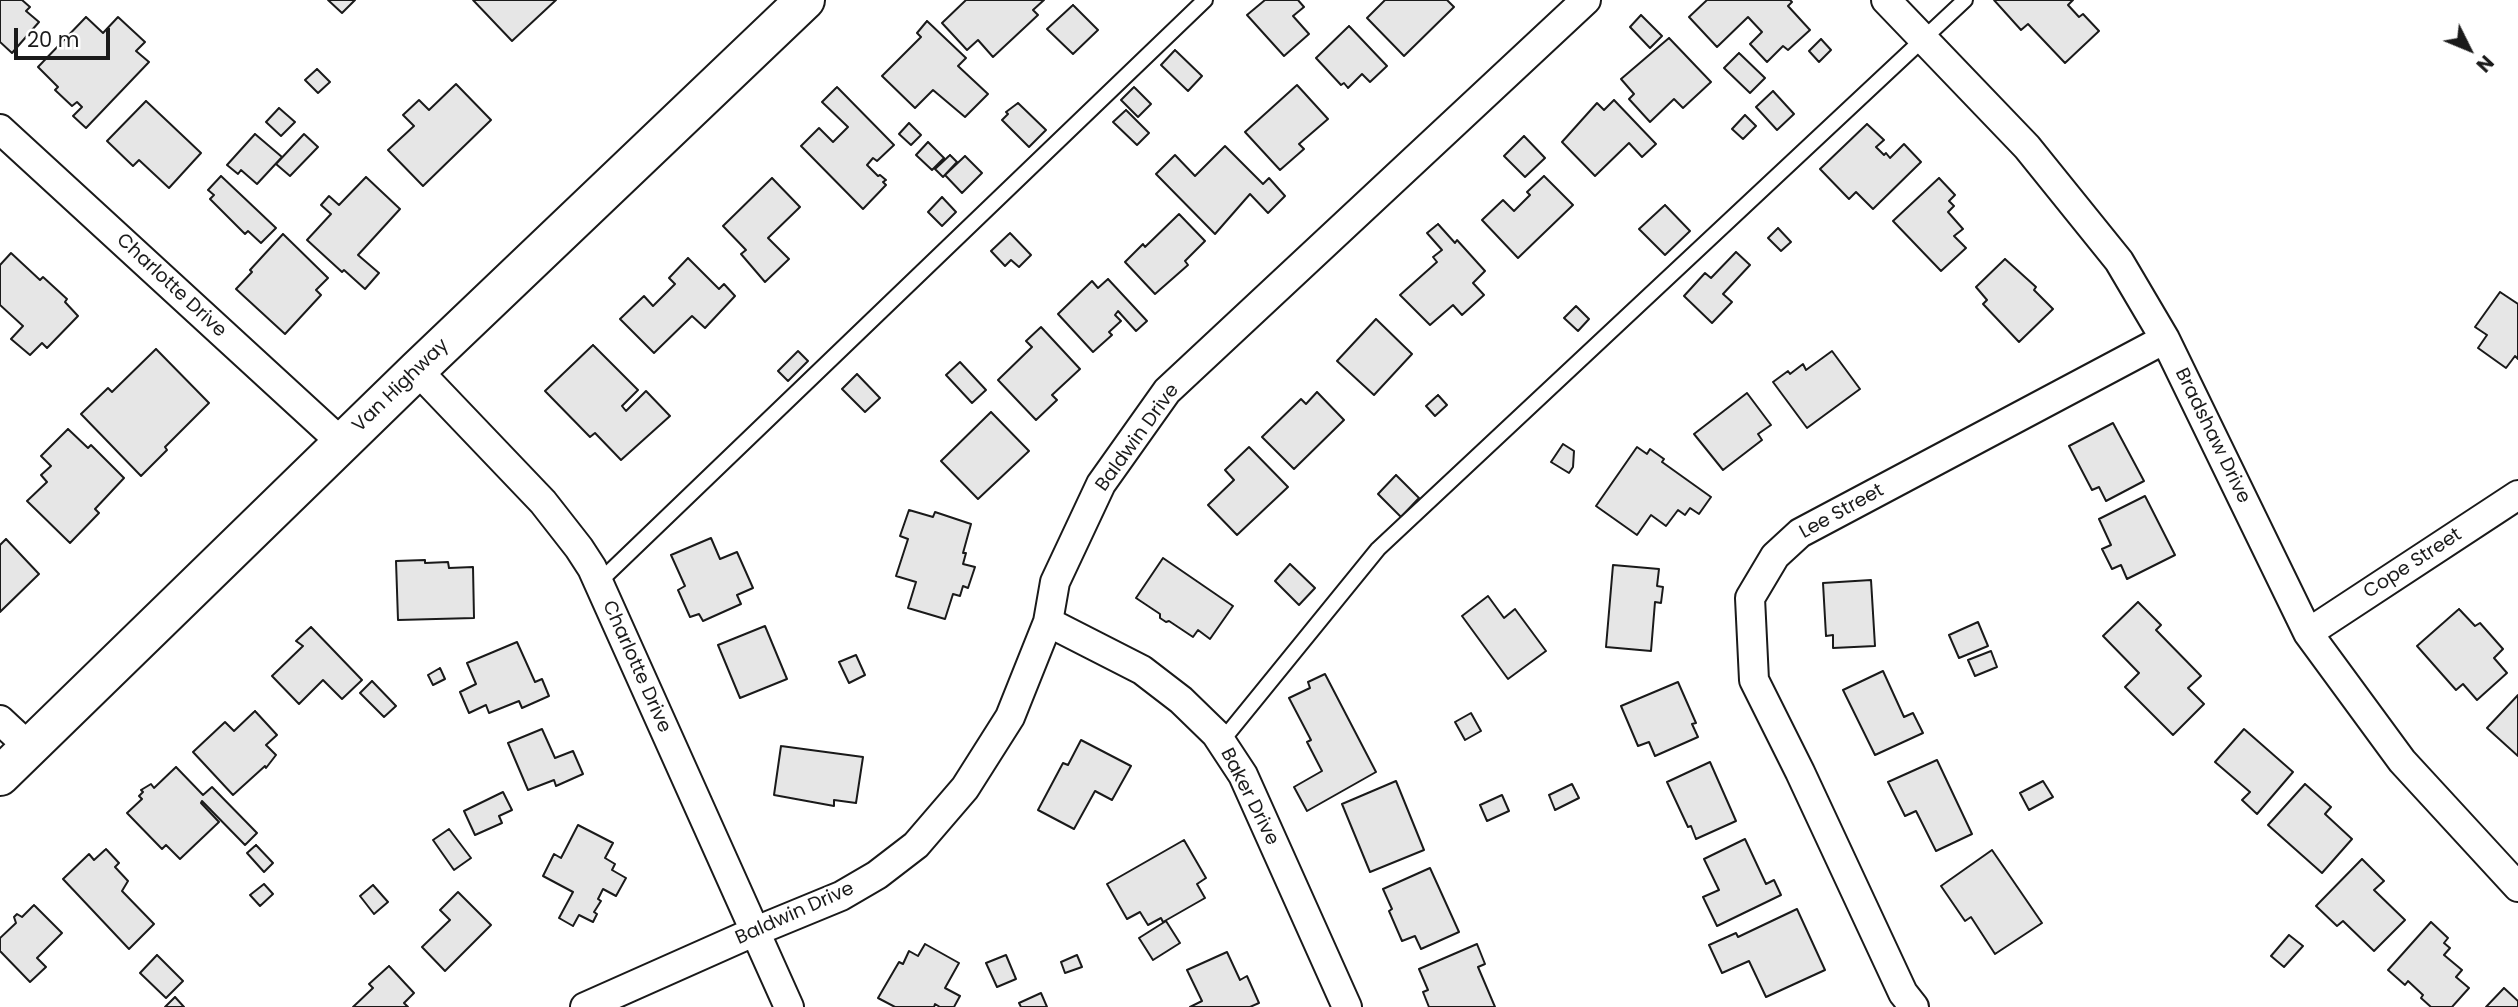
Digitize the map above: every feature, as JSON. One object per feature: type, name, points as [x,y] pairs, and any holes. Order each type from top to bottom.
[{"type":"main road","name":"Van Highway","points":[[0,776],[342,443],[805,0]]},
{"type":"street","name":"Baldwin Drive","points":[[585,1007],[841,896],[877,875],[916,845],[965,788],[1010,717],[1048,622],[1055,582],[1101,484],[1167,391],[1587,0]]},
{"type":"street","name":"Bradshaw Drive","points":[[1886,0],[2027,147],[2119,261],[2165,339],[2308,633],[2402,761],[2518,887]]},
{"type":"street","name":"Charlotte Drive","points":[[0,129],[342,443]]},
{"type":"street","name":"Lee Street","points":[[1914,1007],[1903,993],[1754,680],[1750,598],[1775,556],[1800,533],[2165,339]]},
{"type":"street","name":"Charlotte Drive","points":[[418,370],[543,502],[579,548],[598,583],[789,1007]]},
{"type":"street","name":"Cope Street","points":[[2308,633],[2518,495]]},
{"type":"street","name":"Baker Drive","points":[[1048,622],[1142,670],[1181,700],[1221,741],[1243,775],[1347,1007]]},
{"type":"street","points":[[0,720],[30,747]]},
{"type":"lane","points":[[598,583],[1205,0]]},
{"type":"lane","points":[[1221,741],[1378,549],[1965,0]]},
{"type":"building","points":[[0,0],[22,0],[30,7],[26,11],[39,22],[12,53],[0,42]]},
{"type":"building","points":[[328,0],[355,0],[342,13]]},
{"type":"building","points":[[473,0],[556,0],[512,41]]},
{"type":"building","points":[[966,0],[1044,0],[1033,10],[1038,15],[993,57],[978,40],[967,50],[942,23]]},
{"type":"building","points":[[1265,0],[1298,0],[1304,7],[1293,16],[1309,34],[1284,56],[1247,15]]},
{"type":"building","points":[[1385,0],[1447,0],[1454,7],[1404,56],[1367,18]]},
{"type":"building","points":[[1707,0],[1790,0],[1792,2],[1788,6],[1810,30],[1788,50],[1783,46],[1767,62],[1750,44],[1762,32],[1748,17],[1717,47],[1689,17]]},
{"type":"building","points":[[1994,0],[2073,0],[2068,5],[2079,17],[2083,14],[2099,31],[2065,63],[2028,24],[2021,30]]},
{"type":"building","points":[[1073,5],[1098,30],[1073,54],[1047,29]]},
{"type":"building","points":[[1641,15],[1662,36],[1650,48],[1630,27]]},
{"type":"building","points":[[86,17],[103,33],[118,17],[145,42],[136,51],[149,62],[86,128],[73,116],[82,107],[77,102],[72,106],[55,90],[58,87],[38,67]]},
{"type":"building","points":[[927,21],[966,58],[958,66],[988,94],[965,117],[933,90],[915,108],[882,76],[921,37],[917,33]]},
{"type":"building","points":[[1349,26],[1387,66],[1370,82],[1362,74],[1348,88],[1344,83],[1341,85],[1316,58]]},
{"type":"building","points":[[1669,38],[1711,82],[1683,108],[1674,99],[1650,122],[1629,99],[1634,94],[1621,79]]},
{"type":"building","points":[[1821,39],[1831,50],[1819,62],[1809,51]]},
{"type":"building","points":[[1175,50],[1202,76],[1188,91],[1161,65]]},
{"type":"building","points":[[1739,53],[1765,78],[1750,93],[1724,68]]},
{"type":"building","points":[[317,69],[330,82],[318,93],[305,80]]},
{"type":"building","points":[[456,84],[491,120],[423,186],[388,150],[414,126],[403,115],[419,100],[429,110]]},
{"type":"building","points":[[1297,85],[1328,119],[1299,144],[1304,149],[1280,170],[1245,132]]},
{"type":"building","points":[[837,87],[894,145],[877,161],[873,158],[867,165],[886,180],[883,182],[886,185],[863,209],[801,146],[819,128],[833,142],[848,127],[822,102]]},
{"type":"building","points":[[1134,87],[1151,104],[1138,117],[1121,100]]},
{"type":"building","points":[[1773,91],[1794,114],[1777,130],[1756,107]]},
{"type":"building","points":[[1614,100],[1656,144],[1642,157],[1629,143],[1595,176],[1562,142],[1597,103],[1604,110]]},
{"type":"building","points":[[146,101],[201,153],[169,188],[139,160],[133,166],[107,141]]},
{"type":"building","points":[[1018,103],[1046,130],[1029,147],[1002,120],[1008,114],[1006,112]]},
{"type":"building","points":[[279,108],[295,122],[281,136],[266,122]]},
{"type":"building","points":[[1126,110],[1149,133],[1137,145],[1113,122]]},
{"type":"building","points":[[1745,115],[1756,126],[1743,139],[1732,129]]},
{"type":"building","points":[[909,123],[921,135],[911,145],[899,134]]},
{"type":"building","points":[[1867,124],[1884,140],[1876,147],[1884,155],[1886,153],[1890,158],[1904,144],[1921,162],[1873,209],[1856,192],[1849,199],[1820,169]]},
{"type":"building","points":[[255,134],[282,157],[257,184],[241,170],[238,174],[227,165]]},
{"type":"building","points":[[304,134],[318,147],[290,176],[276,164]]},
{"type":"building","points":[[1524,136],[1545,158],[1525,177],[1504,156]]},
{"type":"building","points":[[928,142],[944,158],[932,170],[916,155]]},
{"type":"building","points":[[1225,146],[1263,184],[1269,178],[1285,196],[1268,213],[1250,194],[1215,234],[1156,174],[1175,155],[1195,176]]},
{"type":"building","points":[[950,155],[957,162],[943,177],[935,169]]},
{"type":"building","points":[[965,156],[982,173],[962,193],[945,175]]},
{"type":"building","points":[[221,176],[276,228],[261,243],[248,231],[245,234],[210,199],[214,195],[208,190]]},
{"type":"building","points":[[1544,176],[1573,205],[1518,258],[1482,220],[1503,200],[1514,211],[1530,195],[1527,192]]},
{"type":"building","points":[[366,177],[400,209],[358,255],[379,273],[365,289],[307,240],[331,214],[321,205],[329,196],[339,205]]},
{"type":"building","points":[[772,178],[800,207],[768,238],[789,259],[765,282],[741,254],[746,250],[723,226]]},
{"type":"building","points":[[1939,178],[1955,195],[1949,201],[1954,206],[1948,212],[1963,229],[1954,236],[1966,248],[1941,271],[1893,221]]},
{"type":"building","points":[[942,197],[956,212],[942,226],[928,212]]},
{"type":"building","points":[[1665,205],[1690,231],[1665,255],[1639,229]]},
{"type":"building","points":[[1179,214],[1205,241],[1185,261],[1188,265],[1155,294],[1125,262]]},
{"type":"building","points":[[1438,224],[1455,243],[1457,240],[1485,271],[1473,283],[1484,295],[1462,315],[1453,305],[1430,325],[1400,295],[1437,262],[1433,257],[1442,250],[1427,233]]},
{"type":"building","points":[[1778,228],[1791,242],[1781,251],[1768,238]]},
{"type":"building","points":[[1010,233],[1031,255],[1019,267],[1011,260],[1005,266],[991,251]]},
{"type":"building","points":[[283,234],[328,278],[316,290],[321,295],[285,334],[236,289]]},
{"type":"building","points":[[1736,252],[1750,265],[1723,294],[1732,302],[1712,323],[1684,296],[1705,273],[1711,278]]},
{"type":"building","points":[[11,253],[40,280],[43,277],[67,299],[65,302],[78,316],[47,348],[42,343],[30,355],[11,339],[23,326],[0,305],[0,265]]},
{"type":"building","points":[[688,258],[719,289],[724,284],[735,296],[705,328],[692,316],[654,353],[620,319],[644,296],[653,306],[675,284],[669,278]]},
{"type":"building","points":[[2005,259],[2036,287],[2034,290],[2053,309],[2019,342],[1983,304],[1987,300],[1976,287]]},
{"type":"building","points":[[1108,279],[1147,321],[1136,331],[1118,311],[1115,315],[1121,321],[1109,332],[1112,335],[1093,352],[1058,314],[1092,281],[1098,288]]},
{"type":"building","points":[[2500,292],[2518,304],[2518,359],[2515,356],[2506,368],[2478,348],[2487,335],[2475,327]]},
{"type":"building","points":[[1576,306],[1589,319],[1578,331],[1564,318]]},
{"type":"building","points":[[1376,319],[1412,354],[1374,395],[1337,361]]},
{"type":"building","points":[[1041,327],[1080,369],[1052,395],[1057,400],[1036,420],[998,380],[1032,347],[1026,341]]},
{"type":"building","points":[[593,345],[638,390],[622,406],[626,411],[646,391],[670,416],[621,460],[595,433],[590,437],[545,391]]},
{"type":"building","points":[[156,349],[209,403],[165,447],[167,450],[141,476],[81,414],[108,388],[112,392]]},
{"type":"building","points":[[798,351],[808,361],[788,381],[778,371]]},
{"type":"building","points":[[1832,351],[1860,389],[1807,428],[1773,382],[1803,364],[1806,370]]},
{"type":"building","points":[[960,362],[986,390],[972,403],[946,375]]},
{"type":"building","points":[[857,374],[880,398],[865,412],[842,389]]},
{"type":"building","points":[[1317,392],[1344,420],[1294,469],[1262,437],[1301,399],[1306,404]]},
{"type":"building","points":[[1747,393],[1771,425],[1758,434],[1762,440],[1723,470],[1694,434]]},
{"type":"building","points":[[1438,395],[1447,405],[1435,416],[1426,406]]},
{"type":"building","points":[[991,412],[1029,451],[978,499],[941,461]]},
{"type":"building","points":[[2113,423],[2144,481],[2106,501],[2099,487],[2092,490],[2069,446]]},
{"type":"building","points":[[68,429],[88,448],[91,445],[124,478],[95,509],[99,513],[70,543],[27,501],[47,482],[41,475],[51,466],[41,456]]},
{"type":"building","points":[[1563,444],[1574,451],[1573,467],[1569,473],[1551,462]]},
{"type":"building","points":[[1249,447],[1288,487],[1237,535],[1208,505],[1234,480],[1225,470]]},
{"type":"building","points":[[1637,447],[1647,454],[1650,449],[1664,459],[1662,462],[1711,497],[1699,514],[1690,508],[1685,515],[1678,510],[1666,526],[1651,515],[1637,535],[1596,506]]},
{"type":"building","points":[[1396,475],[1419,498],[1401,517],[1378,494]]},
{"type":"building","points":[[2145,496],[2175,555],[2127,579],[2121,565],[2112,569],[2102,549],[2111,545],[2099,519]]},
{"type":"building","points":[[909,510],[933,517],[935,512],[971,524],[963,553],[966,553],[963,564],[975,567],[968,588],[963,586],[960,596],[953,594],[945,619],[908,608],[916,582],[896,576],[908,539],[900,536]]},
{"type":"building","points":[[711,538],[720,559],[737,552],[753,588],[737,595],[741,604],[703,621],[699,614],[690,617],[678,590],[685,586],[671,555]]},
{"type":"building","points":[[6,539],[39,574],[0,612],[0,545]]},
{"type":"building","points":[[1163,558],[1233,606],[1210,639],[1198,630],[1193,637],[1160,618],[1160,614],[1136,598]]},
{"type":"building","points":[[425,560],[425,563],[448,562],[449,568],[473,567],[474,618],[398,620],[396,561]]},
{"type":"building","points":[[1290,564],[1315,588],[1299,605],[1275,581]]},
{"type":"building","points":[[1613,565],[1659,569],[1657,586],[1663,587],[1661,603],[1655,602],[1651,651],[1606,647]]},
{"type":"building","points":[[1871,580],[1875,646],[1833,648],[1833,635],[1826,636],[1823,583]]},
{"type":"building","points":[[1488,596],[1504,618],[1515,609],[1546,651],[1508,679],[1462,616]]},
{"type":"building","points":[[2138,602],[2161,625],[2156,630],[2201,676],[2188,688],[2204,704],[2173,735],[2125,687],[2139,673],[2103,636]]},
{"type":"building","points":[[2459,609],[2475,626],[2480,623],[2503,649],[2494,658],[2507,673],[2477,700],[2463,684],[2456,690],[2417,646]]},
{"type":"building","points":[[1978,622],[1988,646],[1959,658],[1949,635]]},
{"type":"building","points":[[765,626],[787,679],[740,698],[718,645]]},
{"type":"building","points":[[311,627],[362,680],[342,699],[323,680],[299,704],[272,676],[303,646],[296,641]]},
{"type":"building","points":[[517,642],[535,682],[542,679],[549,696],[522,708],[519,701],[489,713],[486,705],[469,713],[460,692],[476,684],[467,663]]},
{"type":"building","points":[[1991,651],[1997,667],[1975,676],[1968,660]]},
{"type":"building","points":[[856,655],[865,675],[849,683],[839,662]]},
{"type":"building","points":[[440,668],[445,679],[433,685],[428,675]]},
{"type":"building","points":[[1883,671],[1904,717],[1913,713],[1923,733],[1875,755],[1843,690]]},
{"type":"building","points":[[1325,674],[1376,772],[1307,811],[1294,787],[1322,771],[1307,742],[1311,740],[1289,698],[1310,688],[1308,682]]},
{"type":"building","points":[[372,681],[396,706],[384,717],[360,693]]},
{"type":"building","points":[[1678,682],[1696,723],[1692,724],[1698,737],[1655,756],[1649,742],[1638,746],[1621,706]]},
{"type":"building","points":[[2518,695],[2518,756],[2487,728]]},
{"type":"building","points":[[255,711],[277,735],[266,745],[276,755],[266,768],[265,766],[233,795],[193,752],[225,722],[234,731]]},
{"type":"building","points":[[1471,713],[1481,731],[1465,740],[1455,722]]},
{"type":"building","points":[[542,729],[555,758],[573,751],[583,774],[556,786],[554,780],[528,790],[508,743]]},
{"type":"building","points":[[2244,729],[2293,772],[2257,814],[2242,800],[2250,792],[2215,762]]},
{"type":"building","points":[[1081,740],[1131,766],[1112,800],[1095,791],[1074,829],[1038,810],[1063,763],[1068,765]]},
{"type":"building","points":[[781,746],[863,757],[856,803],[834,800],[834,806],[774,795]]},
{"type":"building","points":[[1937,760],[1972,834],[1936,851],[1916,811],[1905,816],[1888,782]]},
{"type":"building","points":[[1710,762],[1736,821],[1696,839],[1667,782]]},
{"type":"building","points":[[176,767],[203,795],[212,787],[257,833],[245,845],[202,801],[219,822],[180,859],[166,845],[162,849],[127,813],[142,799],[139,796],[143,792],[141,790],[151,784],[154,788]]},
{"type":"building","points":[[1396,781],[1424,850],[1370,872],[1342,804]]},
{"type":"building","points":[[2043,781],[2053,797],[2029,810],[2020,793]]},
{"type":"building","points":[[1572,784],[1579,798],[1555,810],[1549,795]]},
{"type":"building","points":[[2305,784],[2331,807],[2325,814],[2352,839],[2322,873],[2268,825]]},
{"type":"building","points":[[503,792],[512,810],[499,816],[502,823],[475,835],[464,811]]},
{"type":"building","points":[[1502,795],[1509,811],[1487,821],[1480,805]]},
{"type":"building","points":[[578,825],[613,843],[605,858],[615,864],[612,870],[626,878],[616,896],[603,889],[593,922],[579,915],[573,926],[559,918],[573,892],[543,876],[554,854],[561,858]]},
{"type":"building","points":[[449,829],[471,858],[454,870],[433,840]]},
{"type":"building","points":[[1745,839],[1766,884],[1774,880],[1781,895],[1717,926],[1703,897],[1719,890],[1704,859]]},
{"type":"building","points":[[1184,840],[1206,878],[1197,884],[1205,898],[1163,922],[1161,918],[1148,925],[1140,912],[1127,919],[1107,884]]},
{"type":"building","points":[[256,845],[273,863],[264,872],[247,853]]},
{"type":"building","points":[[106,849],[119,863],[115,867],[128,881],[122,891],[154,924],[129,949],[63,879],[89,854],[94,860]]},
{"type":"building","points":[[1992,850],[2042,923],[1995,954],[1971,917],[1965,921],[1941,886]]},
{"type":"building","points":[[2362,859],[2384,881],[2374,890],[2405,920],[2374,951],[2343,921],[2337,926],[2316,906]]},
{"type":"building","points":[[1430,868],[1459,932],[1421,949],[1415,936],[1402,941],[1383,889]]},
{"type":"building","points":[[264,884],[273,894],[260,906],[250,895]]},
{"type":"building","points":[[373,885],[388,902],[374,914],[360,896]]},
{"type":"building","points":[[458,892],[491,925],[445,971],[422,947],[450,920],[440,910]]},
{"type":"building","points":[[34,905],[62,933],[37,958],[46,967],[30,982],[0,951],[0,938],[16,923],[14,917],[17,914],[22,917]]},
{"type":"building","points":[[1797,909],[1825,970],[1766,997],[1749,961],[1722,973],[1709,945],[1736,933],[1738,937]]},
{"type":"building","points":[[1166,921],[1180,943],[1153,960],[1139,938]]},
{"type":"building","points":[[2431,922],[2448,938],[2444,943],[2450,948],[2444,955],[2462,970],[2456,977],[2469,988],[2452,1007],[2431,1007],[2408,981],[2405,985],[2388,970]]},
{"type":"building","points":[[2289,935],[2303,946],[2284,967],[2271,956]]},
{"type":"building","points":[[925,944],[959,963],[945,988],[960,996],[954,1007],[940,1007],[935,1004],[934,1007],[895,1007],[878,998],[899,962],[903,964],[909,951],[918,956]]},
{"type":"building","points":[[1477,944],[1485,964],[1478,967],[1495,1007],[1429,1007],[1423,992],[1428,990],[1419,969]]},
{"type":"building","points":[[1227,952],[1240,980],[1247,976],[1259,1003],[1250,1007],[1190,1007],[1202,1001],[1187,970]]},
{"type":"building","points":[[157,955],[183,981],[166,998],[140,973]]},
{"type":"building","points":[[1006,955],[1016,979],[997,987],[986,963]]},
{"type":"building","points":[[1077,955],[1082,967],[1065,973],[1061,962]]},
{"type":"building","points":[[389,966],[414,993],[404,1003],[408,1007],[353,1007],[373,988],[369,984]]},
{"type":"building","points":[[2504,988],[2518,1001],[2518,1007],[2486,1007]]},
{"type":"building","points":[[1041,993],[1047,1007],[1021,1007],[1019,1003]]},
{"type":"building","points":[[175,997],[184,1007],[165,1007]]}]
